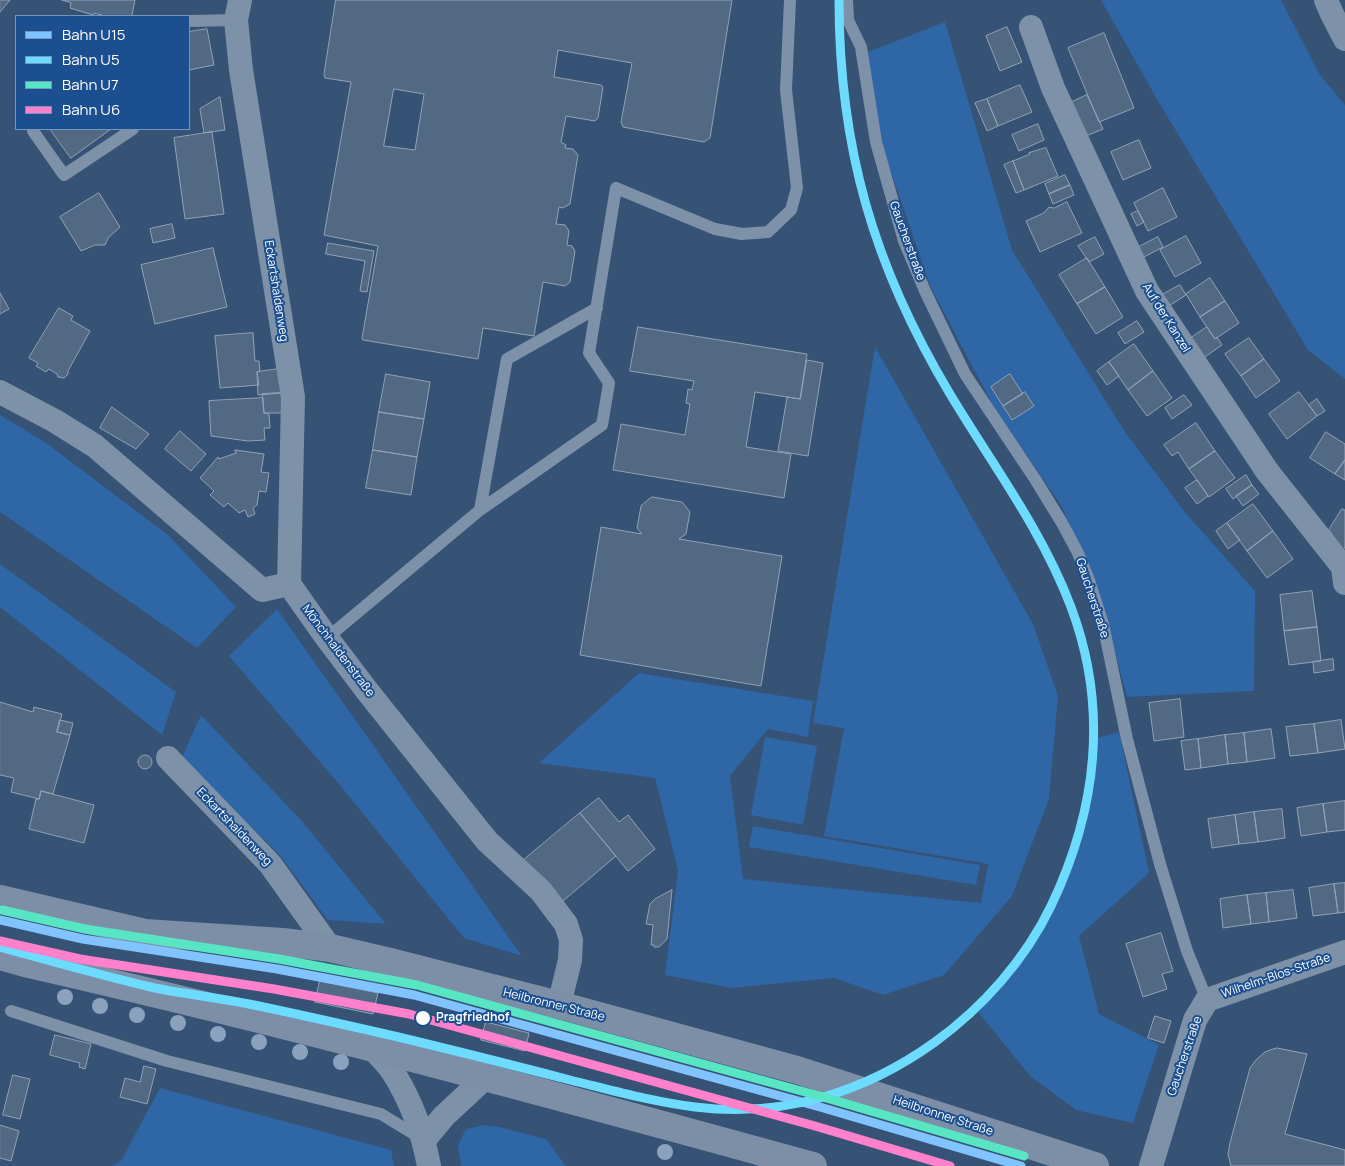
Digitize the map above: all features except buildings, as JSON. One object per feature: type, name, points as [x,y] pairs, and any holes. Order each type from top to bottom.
[{"type":"main road","name":"Heilbronner Straße","points":[[0,899],[145,933],[283,942],[330,948],[390,962],[560,1005],[797,1070],[1095,1166]]},
{"type":"main road","points":[[0,956],[370,1046],[813,1166]]},
{"type":"street","points":[[1326,0],[1345,39]]},
{"type":"street","name":"Eckartshaldenweg","points":[[238,10],[241,70],[293,397],[289,584]]},
{"type":"street","name":"Auf der Kanzel","points":[[1031,27],[1053,88],[1147,291],[1267,471],[1344,572]]},
{"type":"street","points":[[0,392],[55,421],[95,446],[262,590],[289,584]]},
{"type":"street","name":"Mönchhaldenstraße","points":[[289,584],[326,638],[487,841],[541,891],[566,924],[571,940],[570,960],[560,1005]]},
{"type":"street","name":"Eckartshaldenweg","points":[[168,758],[270,864],[330,948]]},
{"type":"street","name":"Wilhelm-Blos-Straße","points":[[1207,1000],[1345,952]]},
{"type":"street","name":"Gaucherstraße","points":[[1152,1166],[1195,1020],[1207,1000]]},
{"type":"street","points":[[370,1046],[392,1071],[406,1096],[424,1140],[429,1166]]},
{"type":"street","points":[[424,1140],[474,1074]]},
{"type":"lane","points":[[326,638],[480,510],[602,425],[609,383],[588,353],[616,188],[715,229],[742,234],[768,232],[791,210],[797,188],[786,90],[790,0]]},
{"type":"lane","name":"Gaucherstraße","points":[[847,0],[848,20],[861,47],[876,142],[904,241],[925,291],[965,374],[1062,523],[1077,551],[1089,580],[1103,624],[1127,739],[1160,864],[1187,951],[1207,1000]]},
{"type":"lane","points":[[190,21],[238,10]]},
{"type":"lane","points":[[33,131],[64,174],[132,130]]},
{"type":"lane","points":[[480,510],[507,359],[596,308]]},
{"type":"lane","points":[[11,1011],[167,1061],[381,1114],[424,1140]]},
{"type":"shaded area","points":[[1101,0],[1281,0],[1320,75],[1345,105],[1345,379],[1308,350],[1158,101]]},
{"type":"shaded area","points":[[945,22],[1012,250],[1125,432],[1184,511],[1255,591],[1254,691],[1127,697],[1099,591],[1061,505],[995,409],[931,288],[881,143],[868,52]]},
{"type":"shaded area","points":[[875,347],[1033,624],[1058,696],[1049,799],[1012,896],[944,975],[883,995],[834,978],[731,988],[665,975],[678,871],[655,778],[539,763],[639,673],[813,701],[808,737],[768,729],[730,776],[743,879],[981,903],[988,864],[824,836],[844,728],[813,723]]},
{"type":"shaded area","points":[[0,415],[45,442],[168,535],[236,607],[197,648],[0,512]]},
{"type":"shaded area","points":[[0,564],[176,692],[162,735],[0,607]]},
{"type":"shaded area","points":[[277,609],[522,956],[464,938],[339,784],[229,656]]},
{"type":"shaded area","points":[[201,715],[301,820],[386,924],[328,920],[279,854],[181,759]]},
{"type":"shaded area","points":[[1119,732],[1149,873],[1079,936],[1099,1014],[1159,1045],[1133,1123],[1076,1110],[1030,1076],[975,1008],[1038,934],[1086,825],[1097,738]]},
{"type":"shaded area","points":[[765,737],[817,746],[803,825],[751,815]]},
{"type":"shaded area","points":[[753,826],[980,865],[976,885],[749,847]]},
{"type":"shaded area","points":[[160,1088],[391,1150],[394,1166],[111,1166],[121,1161]]},
{"type":"shaded area","points":[[484,1125],[546,1139],[566,1166],[461,1166],[458,1145],[466,1129]]},
{"type":"rail line","name":"U5","points":[[0,947],[155,988],[249,1004],[340,1024],[616,1092],[679,1105],[727,1109],[759,1109],[790,1105],[821,1098],[851,1088],[908,1060],[953,1028],[986,998],[1016,964],[1029,945],[1041,926],[1067,870],[1088,796],[1093,758],[1094,721],[1090,683],[1083,645],[1071,607],[1046,551],[923,347],[881,253],[866,205],[854,156],[846,106],[841,54],[839,0]]},
{"type":"rail line","name":"U7","points":[[2,910],[85,929],[279,959],[417,985],[823,1097],[1024,1156]]},
{"type":"rail line","name":"U15","points":[[0,920],[83,939],[277,969],[414,995],[820,1107],[1021,1166]]},
{"type":"rail line","name":"U6","points":[[0,941],[80,959],[274,989],[409,1014],[815,1126],[950,1166]]},
{"type":"place","name":"Pragfriedhof","points":[[423,1018]]}]
